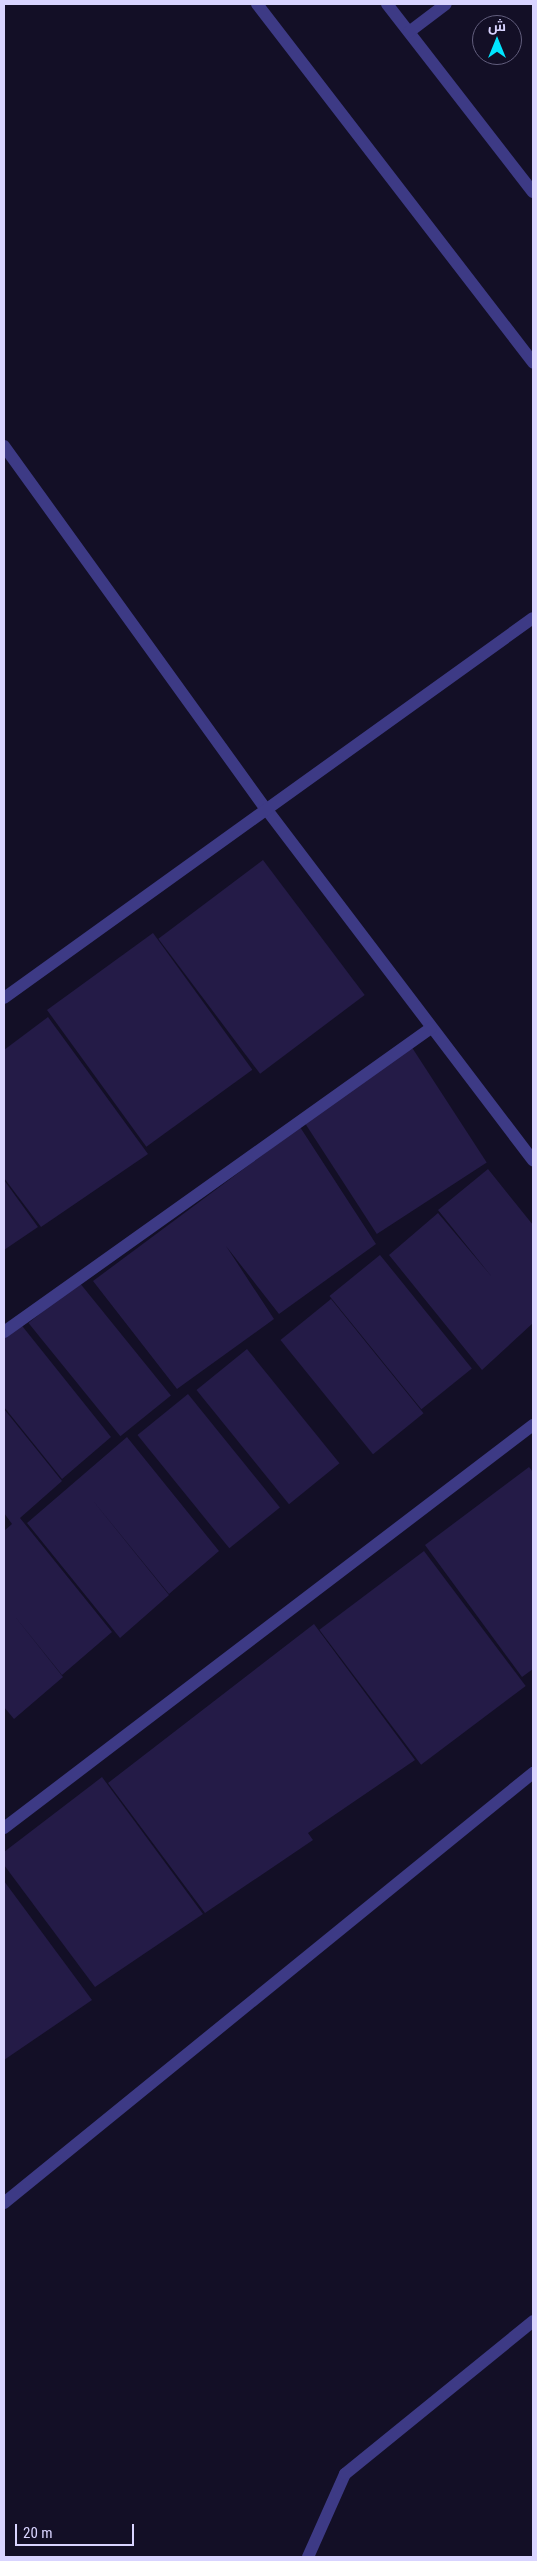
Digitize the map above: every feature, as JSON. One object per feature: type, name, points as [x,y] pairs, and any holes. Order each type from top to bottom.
[{"type":"street","points":[[257,4],[533,363]]},
{"type":"street","points":[[388,4],[533,192]]},
{"type":"street","points":[[409,32],[446,4]]},
{"type":"street","points":[[4,446],[267,810],[533,1161]]},
{"type":"street","points":[[4,998],[533,618]]},
{"type":"street","points":[[4,1332],[431,1028]]},
{"type":"street","points":[[4,1828],[533,1425]]},
{"type":"street","points":[[4,2203],[533,1773]]},
{"type":"street","points":[[308,2557],[345,2474],[533,2320]]},
{"type":"building","points":[[263,860],[365,995],[260,1074],[158,939]]},
{"type":"building","points":[[153,933],[252,1070],[146,1147],[47,1010]]},
{"type":"building","points":[[48,1017],[148,1154],[41,1227],[4,1178],[4,1050]]},
{"type":"building","points":[[411,1046],[487,1163],[377,1234],[301,1117]]},
{"type":"building","points":[[300,1127],[376,1244],[279,1314],[226,1246],[274,1319],[177,1389],[93,1281]]},
{"type":"building","points":[[488,1169],[533,1225],[533,1323],[482,1370],[389,1255],[438,1213],[492,1277],[438,1210]]},
{"type":"building","points":[[4,1180],[38,1227],[4,1250]]},
{"type":"building","points":[[380,1255],[472,1368],[421,1409],[329,1296]]},
{"type":"building","points":[[79,1282],[171,1395],[120,1436],[28,1323]]},
{"type":"building","points":[[331,1299],[424,1413],[373,1454],[280,1340]]},
{"type":"building","points":[[19,1322],[111,1437],[62,1479],[4,1407],[4,1335]]},
{"type":"building","points":[[247,1349],[340,1463],[289,1504],[196,1390]]},
{"type":"building","points":[[188,1394],[280,1507],[229,1548],[137,1435]]},
{"type":"building","points":[[4,1409],[62,1481],[20,1518],[112,1632],[62,1675],[13,1614],[63,1677],[14,1719],[4,1707],[4,1531],[12,1524],[4,1513]]},
{"type":"building","points":[[127,1437],[219,1551],[169,1594],[90,1497],[169,1595],[120,1638],[27,1523]]},
{"type":"building","points":[[529,1467],[533,1472],[533,1669],[522,1677],[425,1545]]},
{"type":"building","points":[[424,1551],[526,1686],[421,1765],[319,1630]]},
{"type":"building","points":[[314,1624],[415,1760],[308,1833],[313,1840],[205,1913],[108,1783]]},
{"type":"building","points":[[102,1777],[203,1914],[95,1987],[4,1865],[4,1852]]},
{"type":"building","points":[[4,1881],[92,2000],[4,2060]]}]
